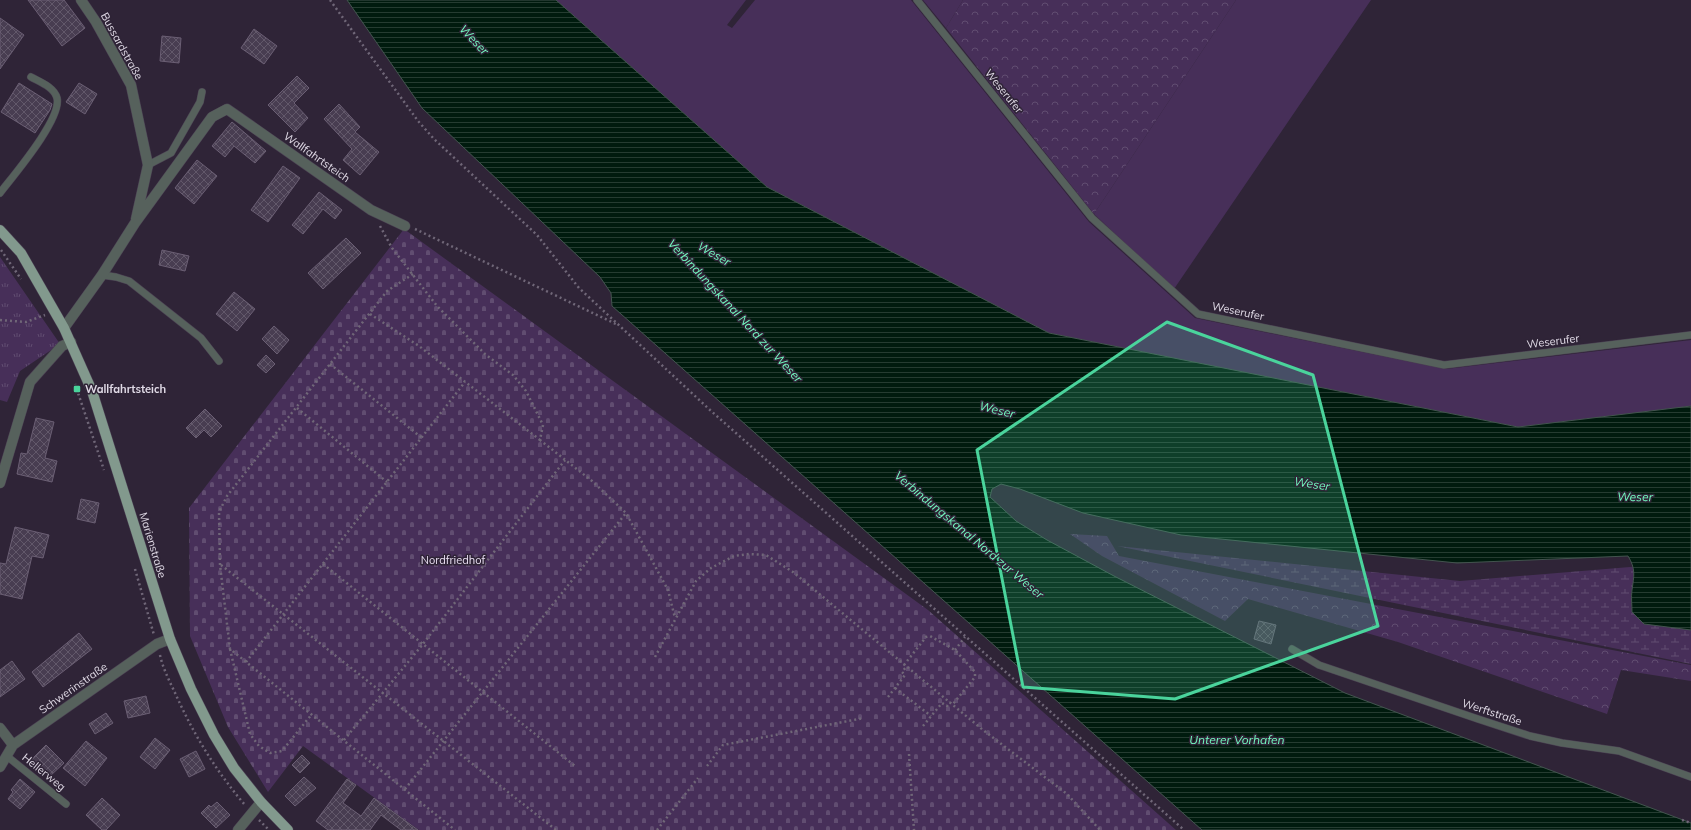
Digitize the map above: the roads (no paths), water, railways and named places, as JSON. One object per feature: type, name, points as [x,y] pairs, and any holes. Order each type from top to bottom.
[{"type":"main road","name":"Marienstraße","points":[[0,230],[21,253],[55,312],[71,342],[92,390],[170,639],[191,689],[214,736],[234,768],[261,802],[288,830]]},
{"type":"street","name":"Bussardstraße","points":[[81,0],[96,22],[131,85],[148,165],[135,223]]},
{"type":"street","name":"Wallfahrtsteich","points":[[64,328],[102,275],[135,223],[212,117],[227,109],[371,210],[405,226]]},
{"type":"street","points":[[0,483],[30,382],[62,346],[71,342]]},
{"type":"street","name":"Schwerinstraße","points":[[13,745],[157,644],[170,639]]},
{"type":"street","points":[[0,728],[13,745],[8,756],[0,767]]},
{"type":"street","points":[[238,830],[261,802]]},
{"type":"lane","name":"Weserufer","points":[[917,0],[1092,218],[1198,314],[1444,365],[1691,335]]},
{"type":"lane","points":[[0,193],[33,150],[50,124],[56,110],[57,98],[48,86],[31,78]]},
{"type":"lane","points":[[148,165],[171,153],[200,102],[202,92]]},
{"type":"lane","points":[[102,275],[116,277],[129,282],[201,338],[219,361]]},
{"type":"lane","name":"Werftstraße","points":[[1292,649],[1319,665],[1530,736],[1562,743],[1619,751],[1691,777]]},
{"type":"lane","name":"Hellerweg","points":[[8,756],[66,804]]},
{"type":"water","points":[[347,0],[556,0],[767,187],[1049,333],[1518,427],[1691,406],[1691,630],[1644,624],[1632,612],[1634,573],[1628,556],[1457,563],[1181,535],[1083,513],[1020,489],[1001,484],[992,489],[990,497],[1016,521],[1047,540],[1114,576],[1345,693],[1691,823],[1691,830],[1202,830],[612,306],[611,293],[600,277],[422,108]]},
{"type":"place","name":"Wallfahrtsteich","points":[[77,389]]},
{"type":"water label","name":"Weser","points":[[474,40]]},
{"type":"water label","name":"Weser","points":[[714,254]]},
{"type":"water label","name":"Verbindungskanal Nord zur Weser","points":[[735,311]]},
{"type":"water label","name":"Weser","points":[[997,410]]},
{"type":"water label","name":"Weser","points":[[1312,484]]},
{"type":"water label","name":"Weser","points":[[1635,497]]},
{"type":"water label","name":"Verbindungskanal Nord zur Weser","points":[[969,535]]},
{"type":"water label","name":"Unterer Vorhafen","points":[[1237,740]]},
{"type":"park label","name":"Nordfriedhof","points":[[453,560]]}]
